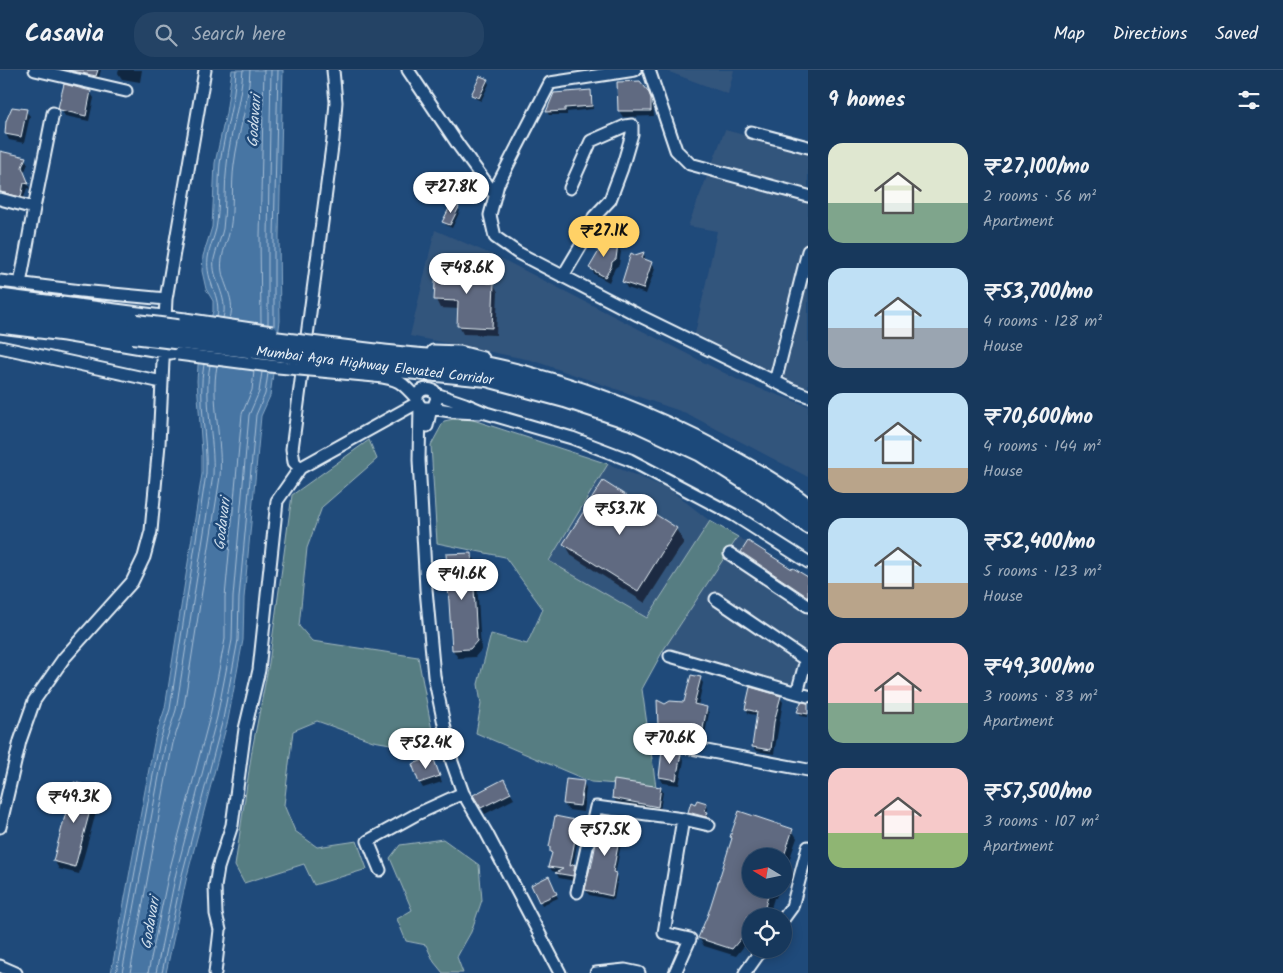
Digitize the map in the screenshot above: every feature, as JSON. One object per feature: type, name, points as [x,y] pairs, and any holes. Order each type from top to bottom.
[{"type":"highway","name":"Mumbai Agra Highway Elevated Corridor","points":[[0,304],[494,368],[566,386],[632,409],[682,431],[748,467],[808,507]]},
{"type":"highway","name":"Mumbai Agra Highway Elevated Corridor","points":[[0,318],[377,367],[487,378],[565,399],[634,422],[701,453],[769,496],[808,525]]},
{"type":"street","points":[[35,70],[126,91]]},
{"type":"street","points":[[0,827],[20,741],[34,701],[64,658],[132,582],[144,557],[151,531],[159,444],[166,299],[205,70]]},
{"type":"street","points":[[300,468],[294,462],[292,449],[333,140],[336,102],[333,70]]},
{"type":"street","points":[[408,70],[459,146],[495,195]]},
{"type":"street","points":[[635,70],[550,83],[498,184],[490,215],[494,237],[518,253],[647,319],[775,382],[808,396]]},
{"type":"street","points":[[649,70],[676,150],[690,164],[808,196]]},
{"type":"street","points":[[20,284],[53,113]]},
{"type":"street","points":[[563,276],[582,244],[594,217],[610,200],[632,134],[632,125],[624,126],[591,141],[570,188]]},
{"type":"street","points":[[751,132],[808,147]]},
{"type":"street","points":[[0,199],[34,208]]},
{"type":"street","points":[[775,382],[808,251]]},
{"type":"street","points":[[0,281],[166,299]]},
{"type":"street","points":[[0,296],[185,319],[383,348],[460,352],[547,374],[622,399],[682,425],[775,474],[808,497]]},
{"type":"street","points":[[0,327],[64,335],[178,354],[395,379],[406,386],[421,404],[456,412],[486,413]]},
{"type":"street","points":[[0,347],[162,382]]},
{"type":"street","points":[[427,426],[417,395],[422,389],[430,389],[436,394],[486,413],[572,438],[630,460],[734,515],[808,562]]},
{"type":"street","points":[[215,973],[220,930],[216,914],[215,887],[218,868],[232,825],[244,729],[259,670],[277,500],[300,468],[421,404],[436,402],[436,394]]},
{"type":"street","points":[[421,404],[419,442],[426,589],[434,676],[452,762],[462,793],[486,832],[560,973]]},
{"type":"street","points":[[419,442],[422,431],[427,426],[441,416],[456,412]]},
{"type":"street","points":[[730,554],[808,606]]},
{"type":"street","points":[[670,656],[802,694],[806,660],[716,599]]},
{"type":"street","points":[[664,743],[808,770]]},
{"type":"street","points":[[380,870],[368,841],[417,814],[462,793]]},
{"type":"street","points":[[576,892],[596,807],[683,819],[709,825]]},
{"type":"street","points":[[675,973],[690,940],[664,933],[683,819]]},
{"type":"street","points":[[791,908],[808,847]]},
{"type":"street","points":[[745,973],[756,958]]},
{"type":"street","points":[[0,966],[16,973]]},
{"type":"street","points":[[596,973],[626,970],[639,973]]},
{"type":"shaded area","points":[[664,70],[734,70],[728,94]]},
{"type":"shaded area","points":[[725,130],[808,152],[808,388],[796,384],[695,334],[717,231],[688,226]]},
{"type":"shaded area","points":[[435,230],[502,259],[742,382],[808,406],[808,477],[686,413],[531,360],[410,336]]},
{"type":"shaded area","points":[[608,464],[669,489],[710,521],[647,618],[549,562]]},
{"type":"shaded area","points":[[738,537],[808,577],[808,688],[664,649]]},
{"type":"green space","points":[[464,417],[608,464],[549,561],[647,618],[710,521],[738,537],[664,649],[642,689],[656,787],[591,782],[476,733],[481,704],[478,684],[491,634],[527,644],[543,609],[505,557],[437,543],[431,445],[444,421]]},
{"type":"green space","points":[[369,440],[377,459],[322,507],[307,548],[299,626],[312,641],[418,657],[435,746],[408,747],[373,741],[317,721],[293,731],[284,805],[295,831],[317,847],[357,841],[367,869],[314,885],[304,864],[244,883],[235,866],[252,750],[269,663],[292,495]]},
{"type":"green space","points":[[443,839],[479,865],[482,900],[471,932],[457,957],[463,973],[443,973],[434,962],[426,945],[406,941],[397,919],[412,910],[390,858],[400,845]]},
{"type":"water","name":"Godavari","points":[[232,70],[283,70],[279,236],[280,321],[270,396],[261,416],[244,598],[243,640],[228,720],[187,876],[166,973],[111,973],[155,738],[165,708],[202,474],[197,381],[198,365],[213,311],[213,301],[206,289],[202,271],[203,256],[212,227],[215,163],[226,113]]},
{"type":"building","points":[[68,70],[98,70],[96,76]]},
{"type":"building","points":[[480,76],[488,79],[479,98],[471,95]]},
{"type":"building","points":[[640,81],[651,98],[651,111],[618,111],[617,82]]},
{"type":"building","points":[[64,84],[91,91],[86,116],[58,108]]},
{"type":"building","points":[[591,90],[592,106],[565,108],[565,111],[546,112],[554,93]]},
{"type":"building","points":[[12,107],[27,109],[21,137],[5,134],[6,121]]},
{"type":"building","points":[[0,151],[26,157],[22,167],[29,184],[24,183],[21,197],[0,192]]},
{"type":"building","points":[[424,181],[441,184],[438,199],[422,196]]},
{"type":"building","points":[[452,203],[459,207],[450,225],[442,222]]},
{"type":"building","points":[[600,242],[618,244],[616,259],[612,262],[605,277],[589,268],[599,251],[595,249]]},
{"type":"building","points":[[644,252],[642,258],[652,262],[643,289],[622,282],[631,253],[635,255]]},
{"type":"building","points":[[436,268],[488,271],[487,283],[494,283],[492,328],[457,326],[458,301],[434,300]]},
{"type":"building","points":[[603,481],[677,528],[638,591],[563,544]]},
{"type":"building","points":[[748,541],[808,577],[808,597],[741,552]]},
{"type":"building","points":[[472,553],[477,641],[470,649],[452,650],[446,554]]},
{"type":"building","points":[[691,675],[701,677],[694,704],[707,707],[702,734],[683,731],[684,729],[668,730],[668,725],[658,726],[657,700],[665,704],[670,701],[684,702]]},
{"type":"building","points":[[750,687],[781,696],[774,722],[771,750],[752,747],[757,712],[745,709]]},
{"type":"building","points":[[801,702],[808,703],[808,714],[797,712]]},
{"type":"building","points":[[662,750],[681,754],[676,780],[659,777]]},
{"type":"building","points":[[433,757],[440,776],[419,783],[412,764]]},
{"type":"building","points":[[504,779],[511,793],[481,808],[473,795]]},
{"type":"building","points":[[566,779],[584,781],[580,806],[563,804]]},
{"type":"building","points":[[614,780],[661,787],[658,807],[612,798]]},
{"type":"building","points":[[74,782],[96,788],[75,867],[53,861]]},
{"type":"building","points":[[697,800],[707,803],[705,811],[708,812],[706,817],[688,812],[691,802],[695,804]]},
{"type":"building","points":[[739,811],[793,829],[787,848],[742,848],[742,898],[768,898],[764,908],[742,908],[742,937],[732,949],[698,938],[708,914],[732,838],[730,837]]},
{"type":"building","points":[[555,816],[580,821],[579,841],[575,840],[570,866],[575,864],[573,876],[555,873],[563,869],[548,867],[552,853],[549,847]]},
{"type":"building","points":[[601,818],[627,823],[624,836],[620,835],[613,872],[616,873],[612,896],[585,890]]},
{"type":"building","points":[[549,876],[557,894],[539,902],[531,885]]}]
